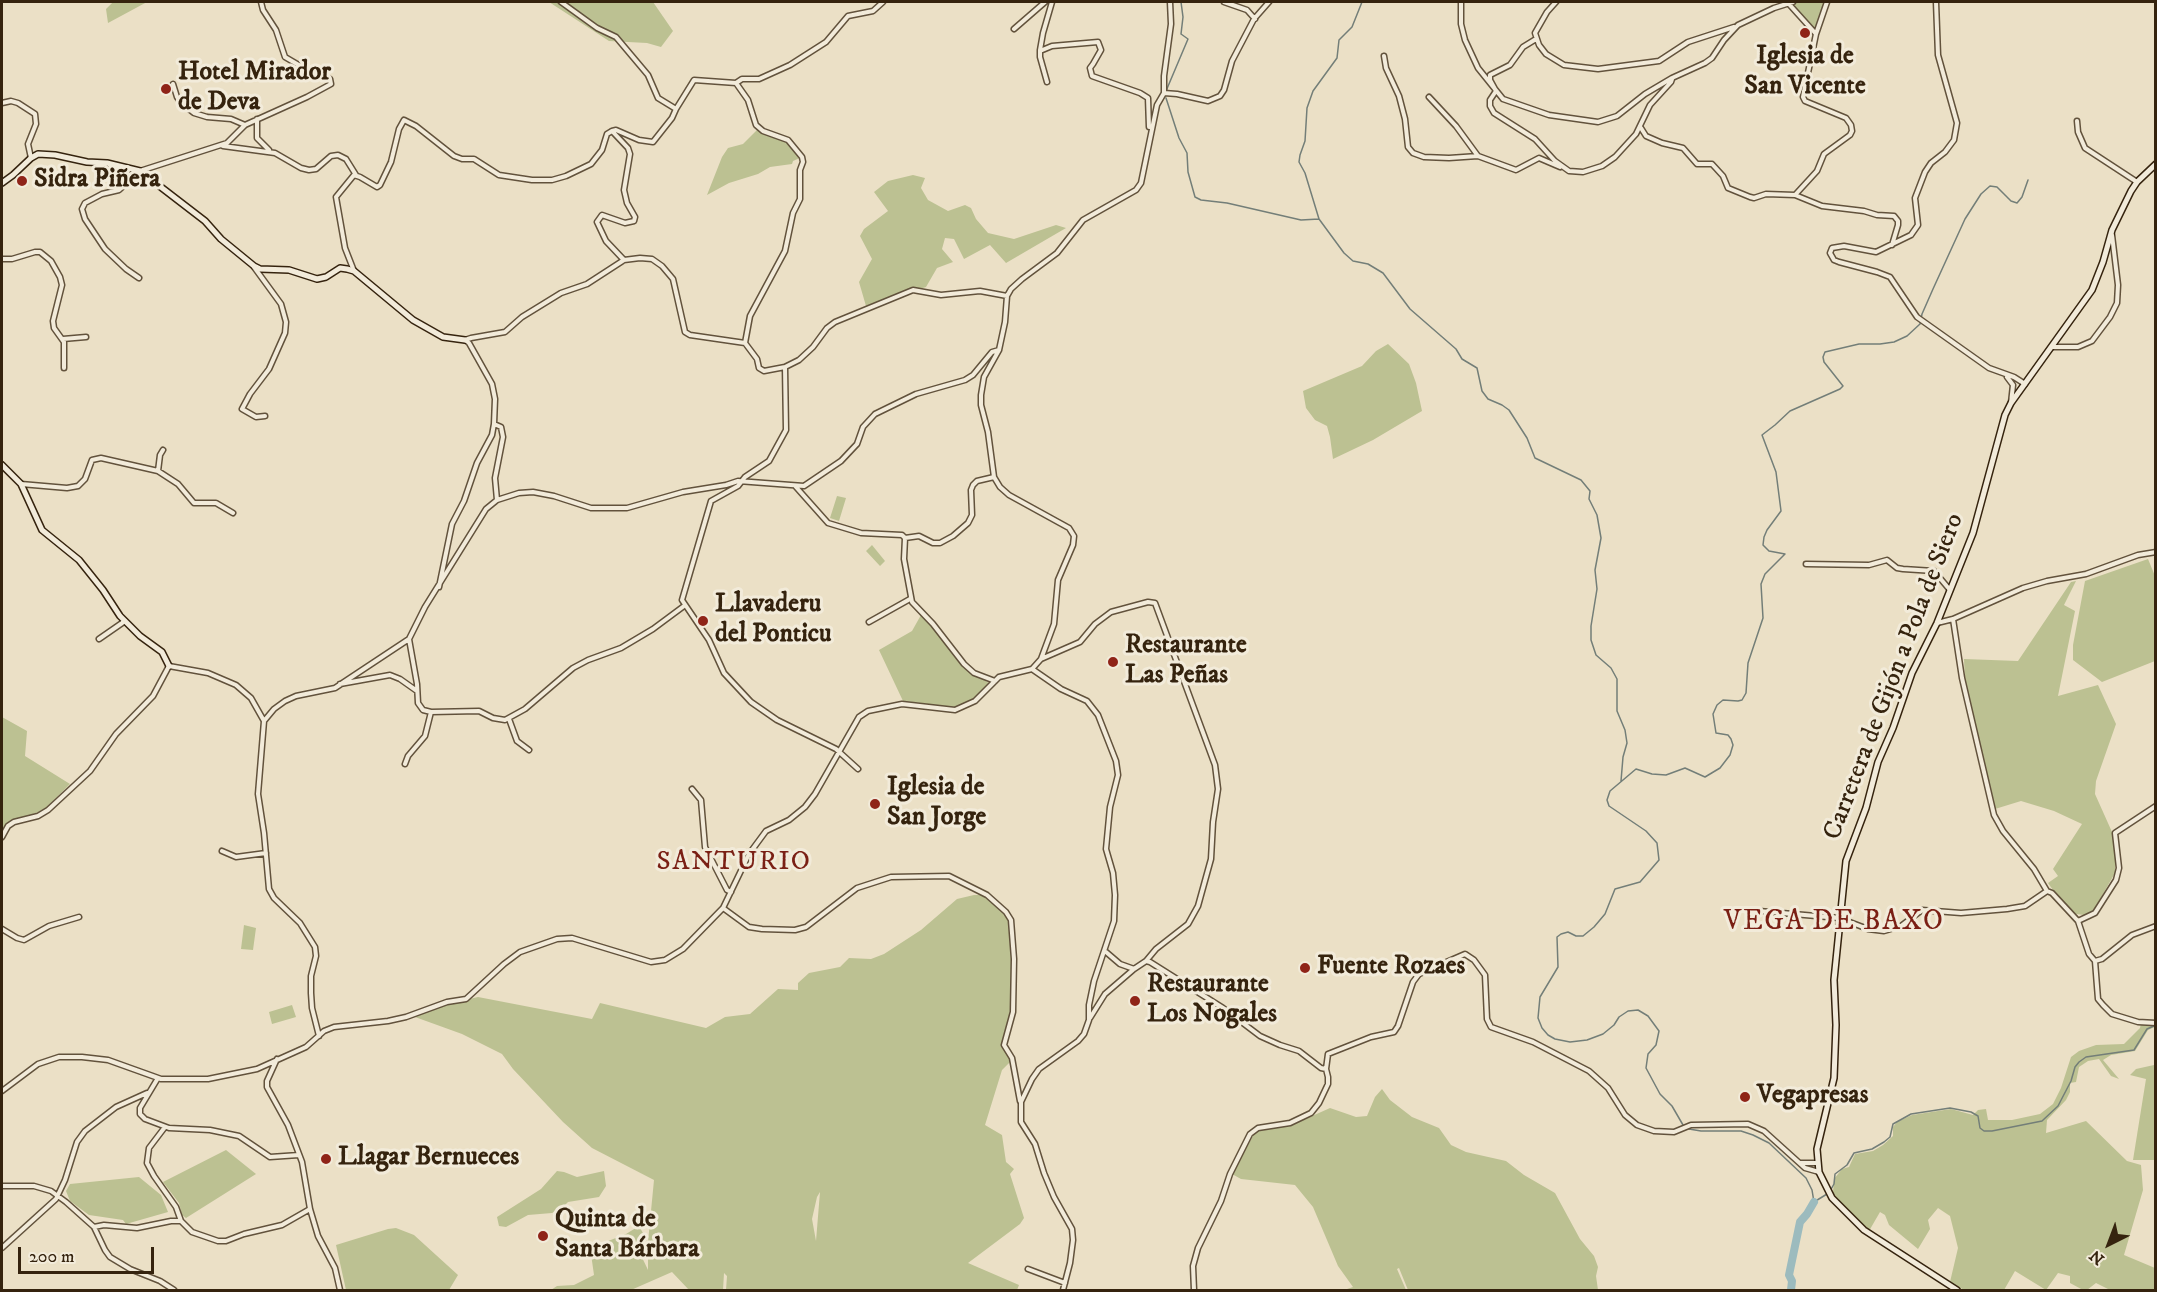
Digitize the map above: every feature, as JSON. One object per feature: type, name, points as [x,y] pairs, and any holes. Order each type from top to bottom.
[{"type":"street","points":[[139,278],[105,249],[85,219],[82,210],[88,200],[123,188],[140,171],[222,145],[238,134],[244,125],[330,86],[332,82],[285,57],[276,30],[263,10],[261,2]]},
{"type":"street","points":[[561,2],[597,28],[616,37],[648,75],[658,98],[676,109]]},
{"type":"street","points":[[257,119],[258,141],[274,153],[309,170],[316,168],[331,156],[338,155],[346,159],[356,175],[377,187],[391,162],[399,129],[404,120],[416,126],[458,157],[474,159],[499,175],[538,181],[552,180],[591,164],[602,150],[607,134],[612,131],[616,130],[639,140],[653,142],[672,118],[694,80],[736,83],[742,80],[759,79],[790,65],[826,42],[848,16],[873,11],[883,2]]},
{"type":"street","points":[[1014,29],[1045,2]]},
{"type":"street","points":[[1047,82],[1040,51],[1052,2]]},
{"type":"street","points":[[2,1091],[38,1064],[59,1057],[108,1060],[158,1078],[190,1080],[232,1075],[257,1069],[306,1047],[324,1031],[334,1027],[388,1021],[447,1002],[466,999],[515,955],[552,940],[572,938],[644,961],[665,960],[683,949],[723,908],[759,839],[772,826],[789,820],[805,807],[856,720],[868,711],[902,704],[956,710],[975,701],[1005,674],[1032,669],[1041,659],[1054,624],[1058,580],[1073,545],[1074,536],[1069,528],[1009,495],[994,477],[988,432],[981,405],[984,378],[999,350],[1005,322],[1007,296],[1011,289],[1057,253],[1083,220],[1136,189],[1143,174],[1156,105],[1164,93],[1171,24],[1170,2]]},
{"type":"street","points":[[1224,2],[1246,10],[1255,19]]},
{"type":"street","points":[[1164,93],[1208,101],[1220,96],[1224,90],[1232,61],[1255,19],[1269,2]]},
{"type":"street","points":[[1461,2],[1464,40],[1478,68],[1508,102],[1549,115],[1598,122],[1617,116],[1645,94],[1712,58],[1738,25]]},
{"type":"street","points":[[1556,2],[1535,29],[1536,39],[1546,54],[1564,65],[1598,69],[1659,61],[1688,42],[1738,25],[1791,2],[1816,34]]},
{"type":"street","points":[[1795,195],[1816,171],[1824,154],[1850,135],[1852,131],[1851,124],[1846,118],[1805,101],[1803,97],[1816,34],[1827,2]]},
{"type":"street","points":[[1936,2],[1938,55],[1957,130],[1951,146],[1931,163],[1918,187],[1915,206],[1918,225],[1911,235],[1876,252],[1836,246],[1830,253],[1834,260],[1890,277],[1917,317],[1989,368],[2023,386]]},
{"type":"street","points":[[1496,91],[1490,75],[1510,65],[1523,47],[1536,39]]},
{"type":"street","points":[[1040,51],[1061,44],[1098,42],[1101,50],[1090,68],[1092,76],[1148,98],[1149,134]]},
{"type":"street","points":[[1384,56],[1386,68],[1400,96],[1409,150],[1424,157],[1478,156],[1516,170],[1539,158],[1569,171],[1583,172],[1608,163],[1632,139],[1650,105],[1672,78]]},
{"type":"street","points":[[736,83],[748,100],[756,124],[763,131],[793,144],[803,162],[800,170],[800,199],[793,213],[785,251],[755,306],[747,328],[745,343],[762,370],[785,367],[803,357],[831,325],[913,290],[940,295],[980,291],[1007,296]]},
{"type":"street","points":[[172,84],[181,103],[194,114],[231,119],[244,125]]},
{"type":"street","points":[[1496,91],[1490,100],[1494,113],[1535,139],[1555,161],[1569,171]]},
{"type":"street","points":[[1430,97],[1456,126],[1478,156]]},
{"type":"street","points":[[2,102],[18,103],[35,114],[36,124],[28,144],[31,158]]},
{"type":"street","points":[[2077,121],[2082,145],[2137,182]]},
{"type":"street","points":[[1640,127],[1646,136],[1667,145],[1683,148],[1697,164],[1712,164],[1718,169],[1732,191],[1754,198],[1766,194],[1795,195],[1827,207],[1894,216],[1898,225],[1892,245]]},
{"type":"street","points":[[612,131],[628,148],[630,154],[624,190],[627,203],[635,217],[634,220],[625,223],[602,215],[597,222],[606,241],[624,260]]},
{"type":"street","points":[[1632,139],[1646,136]]},
{"type":"street","points":[[222,145],[274,153]]},
{"type":"street","points":[[2,183],[38,154],[55,155],[140,171],[205,220],[221,239],[254,266],[260,269],[289,270],[317,279],[326,277],[340,268],[354,271],[413,320],[443,337],[465,340],[505,332],[522,317],[561,293],[587,284],[624,260],[640,258],[652,260],[668,272],[673,279],[684,332],[690,335],[745,343]]},
{"type":"street","name":"Carretera de Gijón a Pola de Siero","points":[[1956,1290],[1864,1230],[1832,1198],[1819,1172],[1817,1163],[1819,1139],[1834,1078],[1836,1025],[1834,980],[1846,861],[1866,808],[1878,762],[1912,674],[1937,623],[1973,533],[2005,415],[2097,280],[2112,230],[2137,182],[2156,164]]},
{"type":"street","points":[[354,271],[345,248],[335,201],[351,177],[356,175]]},
{"type":"street","points":[[2052,347],[2078,347],[2092,341],[2110,317],[2116,303],[2118,285],[2112,230]]},
{"type":"street","points":[[2,259],[12,259],[38,251],[51,261],[62,285],[53,321],[54,328],[63,339],[64,368]]},
{"type":"street","points":[[254,266],[281,304],[286,328],[266,373],[242,409],[256,417],[265,416]]},
{"type":"street","points":[[63,339],[86,337]]},
{"type":"street","points":[[439,586],[452,524],[464,501],[479,457],[492,435],[494,424],[495,399],[492,384],[469,343],[465,340]]},
{"type":"street","points":[[264,721],[285,701],[308,693],[326,691],[340,684],[409,639],[422,613],[486,509],[497,500],[519,493],[533,492],[591,508],[627,508],[683,492],[721,487],[743,481],[804,486],[841,461],[857,444],[863,427],[875,414],[916,394],[965,380],[973,375],[992,352],[999,350]]},
{"type":"street","points":[[785,367],[786,430],[769,461],[738,486],[713,500],[709,505],[682,596],[684,606],[694,616],[709,640],[724,672],[751,702],[777,720],[839,751],[858,769]]},
{"type":"street","points":[[2004,374],[2013,385],[2023,386]]},
{"type":"street","points":[[2011,403],[2013,385]]},
{"type":"street","points":[[494,424],[501,428],[503,437],[495,478],[497,500]]},
{"type":"street","points":[[158,471],[163,450]]},
{"type":"street","points":[[21,484],[67,488],[78,486],[84,479],[92,459],[97,458],[158,471],[178,484],[194,503],[216,503],[233,513]]},
{"type":"street","points":[[2,465],[21,484],[42,530],[79,560],[104,590],[114,608],[125,621],[140,636],[162,652],[169,666]]},
{"type":"street","points":[[796,486],[828,523],[861,533],[902,535],[905,538],[919,536],[933,543],[939,543],[953,536],[968,523],[972,515],[971,490],[973,485],[977,481],[994,477]]},
{"type":"street","points":[[905,538],[904,559],[910,599],[943,635],[964,664],[974,673],[995,681]]},
{"type":"street","points":[[1937,623],[1953,619],[2023,588],[2086,574],[2138,555],[2156,552]]},
{"type":"street","points":[[1806,564],[1869,565],[1887,560],[1897,568],[1934,571],[1950,590]]},
{"type":"street","points":[[869,622],[910,599]]},
{"type":"street","points":[[1021,1102],[1039,1070],[1084,1034],[1089,1020],[1105,994],[1188,924],[1198,906],[1211,859],[1218,789],[1215,765],[1155,603],[1148,602],[1111,612],[1095,624],[1080,642],[1041,659]]},
{"type":"street","points":[[409,639],[419,706],[431,712],[471,710],[482,712],[497,720],[509,719],[547,692],[573,668],[621,648],[653,629],[684,606]]},
{"type":"street","points":[[1953,619],[1962,678],[1994,815],[2003,831],[2046,886],[2047,891]]},
{"type":"street","points":[[99,639],[125,621]]},
{"type":"street","points":[[169,666],[208,673],[236,685],[251,698],[264,721],[258,794],[270,893],[300,923],[315,947],[311,993],[319,1036]]},
{"type":"street","points":[[2,837],[8,826],[14,822],[38,816],[48,810],[90,771],[116,734],[153,696],[169,666]]},
{"type":"street","points":[[1032,669],[1061,689],[1087,701],[1098,715],[1116,761],[1118,775],[1110,807],[1106,849],[1113,873],[1116,907],[1106,951],[1094,981],[1089,1005],[1089,1020]]},
{"type":"street","points":[[340,684],[390,675],[410,685],[418,692]]},
{"type":"street","points":[[405,764],[408,756],[425,736],[431,712]]},
{"type":"street","points":[[509,719],[517,741],[529,750]]},
{"type":"street","points":[[692,789],[701,800],[705,847],[731,892]]},
{"type":"street","points":[[2078,921],[2095,913],[2116,880],[2119,858],[2115,832],[2156,806]]},
{"type":"street","points":[[222,851],[236,857],[266,853]]},
{"type":"street","points":[[723,908],[749,927],[795,930],[806,927],[857,888],[891,878],[944,875],[987,895],[1006,912],[1011,920],[1014,959],[1013,1012],[1004,1045],[1012,1058],[1021,1102],[1021,1122],[1035,1144],[1054,1197],[1072,1229],[1073,1240],[1063,1290]]},
{"type":"street","points":[[1760,912],[1839,918],[1868,929],[1884,931],[1901,926],[1922,910],[1961,913],[2007,909],[2025,906],[2047,891]]},
{"type":"street","points":[[2047,891],[2052,892],[2078,921],[2090,954],[2095,961],[2098,999],[2112,1014],[2138,1022],[2156,1023]]},
{"type":"street","points":[[2,929],[24,940],[49,926],[79,917]]},
{"type":"street","points":[[2095,961],[2102,959],[2132,935],[2156,926]]},
{"type":"street","points":[[1106,951],[1120,964],[1134,969]]},
{"type":"street","points":[[1194,1290],[1193,1266],[1198,1248],[1221,1201],[1230,1173],[1247,1138],[1258,1128],[1290,1123],[1311,1113],[1319,1103],[1328,1084],[1327,1056],[1331,1052],[1396,1030],[1413,982],[1419,974],[1465,954],[1474,960],[1485,975],[1487,1019],[1491,1027],[1533,1042],[1589,1071],[1608,1088],[1625,1115],[1637,1125],[1654,1131],[1674,1132],[1689,1126],[1719,1123],[1754,1125],[1773,1138],[1805,1168],[1819,1172]]},
{"type":"street","points":[[1146,961],[1223,1008],[1260,1036],[1299,1051],[1321,1068],[1326,1069]]},
{"type":"street","points":[[277,1059],[267,1081],[267,1087],[288,1125],[299,1155],[310,1209],[322,1247],[337,1272],[340,1290]]},
{"type":"street","points":[[158,1078],[140,1108],[140,1114],[148,1121],[165,1127],[210,1130],[239,1136],[270,1157],[299,1155]]},
{"type":"street","points":[[2,1248],[54,1201],[65,1180],[77,1142],[85,1131],[117,1107],[147,1093]]},
{"type":"street","points":[[165,1127],[149,1148],[147,1163],[176,1207],[181,1221],[195,1233],[218,1241],[226,1241],[282,1225],[310,1209]]},
{"type":"street","points":[[1798,1162],[1817,1163]]},
{"type":"street","points":[[2,1186],[34,1186],[47,1189],[94,1227],[110,1257],[174,1290]]},
{"type":"street","points":[[94,1227],[104,1225],[137,1228],[181,1221]]},
{"type":"street","points":[[1028,1269],[1065,1283]]},
{"type":"green space","points":[[113,2],[147,2],[108,23],[106,9]]},
{"type":"green space","points":[[549,2],[653,2],[673,31],[661,47],[647,43],[609,41]]},
{"type":"green space","points":[[1827,2],[1816,34],[1788,3]]},
{"type":"green space","points":[[759,128],[788,140],[802,157],[793,161],[792,164],[770,167],[758,174],[729,183],[707,195],[722,157],[728,148],[743,144]]},
{"type":"green space","points":[[913,175],[925,178],[921,188],[928,200],[948,211],[965,205],[971,208],[976,219],[988,233],[1014,239],[1056,225],[1066,228],[1006,263],[990,245],[964,259],[954,239],[945,238],[942,249],[953,262],[937,268],[926,287],[866,306],[859,282],[872,259],[860,236],[864,229],[888,211],[874,192],[888,181]]},
{"type":"green space","points":[[1388,344],[1409,364],[1422,411],[1373,440],[1333,459],[1327,426],[1315,420],[1306,408],[1303,391],[1362,366],[1376,351]]},
{"type":"green space","points":[[837,496],[846,498],[839,521],[830,518]]},
{"type":"green space","points":[[872,545],[885,561],[880,566],[866,551]]},
{"type":"green space","points":[[2148,559],[2155,576],[2155,661],[2102,682],[2073,660],[2073,645],[2085,581]]},
{"type":"green space","points":[[2076,581],[2064,605],[2075,611],[2058,696],[2098,685],[2116,724],[2096,781],[2095,794],[2112,832],[2116,854],[2115,873],[2092,913],[2084,915],[2076,914],[2060,900],[2048,883],[2058,876],[2053,869],[2082,824],[2054,811],[2021,801],[1995,809],[1965,681],[1964,659],[2018,661],[2071,582]]},
{"type":"green space","points":[[921,615],[937,631],[965,668],[989,683],[987,688],[967,703],[945,708],[903,701],[879,650],[912,631]]},
{"type":"green space","points":[[2,717],[27,731],[25,756],[70,784],[44,810],[8,823],[2,837]]},
{"type":"green space","points":[[987,895],[1006,912],[1011,920],[1013,1012],[1002,1046],[1012,1060],[1002,1070],[985,1125],[1002,1135],[1006,1162],[1014,1169],[1010,1174],[1024,1218],[1020,1224],[968,1263],[1019,1285],[1017,1290],[726,1290],[727,1276],[724,1273],[723,1290],[689,1290],[672,1272],[631,1290],[551,1290],[557,1286],[574,1285],[594,1275],[591,1254],[598,1245],[639,1226],[648,1242],[654,1180],[592,1148],[563,1122],[513,1069],[502,1054],[462,1034],[415,1017],[444,1005],[478,997],[592,1019],[600,1003],[706,1028],[725,1017],[750,1014],[778,989],[798,990],[798,983],[809,973],[840,967],[849,958],[871,959],[884,954],[921,930],[957,899]],"holes":[[[820,1192],[816,1241],[812,1219]],[[648,1243],[648,1270],[638,1249]]]},
{"type":"green space","points":[[244,925],[256,928],[253,950],[241,949]]},
{"type":"green space","points":[[292,1005],[296,1017],[272,1024],[269,1012]]},
{"type":"green space","points":[[2142,1019],[2155,1022],[2155,1027],[2148,1030],[2135,1051],[2111,1055],[2103,1060],[2119,1079],[2111,1076],[2099,1059],[2088,1061],[2079,1067],[2076,1082],[2070,1083],[2070,1092],[2066,1100],[2047,1120],[2046,1133],[2086,1121],[2127,1161],[2141,1165],[2143,1190],[2124,1255],[2155,1268],[2155,1290],[2110,1290],[2096,1283],[2087,1290],[2083,1290],[2070,1283],[2070,1276],[2058,1273],[2046,1290],[2015,1271],[2004,1290],[1964,1290],[1950,1282],[1958,1248],[1950,1216],[1938,1208],[1928,1220],[1930,1229],[1918,1249],[1889,1225],[1885,1215],[1880,1212],[1869,1231],[1833,1193],[1834,1179],[1842,1169],[1849,1167],[1855,1154],[1873,1151],[1883,1145],[1893,1136],[1893,1127],[1897,1122],[1912,1115],[1951,1109],[1973,1115],[1978,1110],[1986,1109],[1988,1120],[2012,1120],[2040,1114],[2053,1104],[2071,1057],[2079,1051],[2096,1045],[2124,1044],[2140,1028]]},
{"type":"green space","points":[[2155,1062],[2155,1160],[2133,1160],[2146,1079],[2130,1075],[2136,1069],[2154,1065]]},
{"type":"green space","points":[[1382,1089],[1390,1100],[1412,1117],[1439,1128],[1451,1145],[1466,1152],[1506,1161],[1524,1175],[1555,1193],[1580,1239],[1594,1256],[1598,1267],[1596,1276],[1598,1290],[1408,1290],[1399,1268],[1397,1269],[1406,1290],[1344,1290],[1353,1287],[1338,1266],[1313,1207],[1295,1185],[1241,1179],[1232,1174],[1255,1132],[1267,1128],[1290,1126],[1330,1108],[1356,1117],[1367,1116],[1375,1097]]},
{"type":"green space","points":[[226,1150],[256,1174],[186,1218],[182,1215],[179,1203],[163,1182]]},
{"type":"green space","points":[[557,1171],[577,1177],[604,1171],[606,1186],[599,1197],[568,1202],[560,1210],[552,1213],[528,1215],[506,1227],[499,1226],[497,1217],[541,1189]]},
{"type":"green space","points":[[139,1177],[161,1195],[168,1212],[126,1224],[123,1220],[89,1215],[70,1201],[66,1191],[70,1184]]},
{"type":"green space","points":[[396,1228],[414,1235],[458,1275],[449,1290],[346,1290],[336,1245]]},
{"type":"waterway","points":[[1166,91],[1188,39],[1181,34],[1183,17],[1181,2]]},
{"type":"waterway","points":[[1319,219],[1305,173],[1299,162],[1305,141],[1307,108],[1313,91],[1337,58],[1339,40],[1352,27],[1362,2]]},
{"type":"waterway","points":[[1166,98],[1179,138],[1187,153],[1188,172],[1195,197],[1301,220],[1319,219],[1344,253],[1353,261],[1368,264],[1383,273],[1410,309],[1456,349],[1462,359],[1477,368],[1482,391],[1488,399],[1509,410],[1527,438],[1535,458],[1581,480],[1590,491],[1589,499],[1597,515],[1601,538],[1595,570],[1597,589],[1591,640],[1596,655],[1611,668],[1617,679],[1617,711],[1625,730],[1627,743],[1621,781]]},
{"type":"waterway","points":[[1827,1194],[1814,1202],[1812,1190],[1806,1178],[1769,1143],[1753,1135],[1741,1131],[1701,1131],[1689,1129],[1683,1125],[1672,1106],[1660,1094],[1646,1068],[1648,1054],[1656,1045],[1659,1031],[1648,1016],[1638,1010],[1628,1011],[1603,1034],[1587,1040],[1570,1042],[1555,1039],[1542,1028],[1538,1018],[1540,997],[1558,967],[1557,937],[1568,932],[1576,936],[1583,936],[1605,914],[1615,889],[1640,882],[1659,860],[1657,843],[1646,831],[1609,806],[1607,800],[1610,791],[1636,769],[1666,775],[1685,768],[1705,777],[1720,768],[1730,755],[1733,745],[1731,739],[1728,735],[1716,733],[1713,714],[1717,705],[1723,700],[1742,700],[1746,693],[1748,663],[1763,618],[1761,584],[1765,574],[1785,554],[1769,551],[1763,545],[1767,530],[1781,511],[1776,472],[1762,435],[1790,411],[1843,386],[1824,362],[1825,352],[1859,344],[1894,342],[1907,336],[1920,324],[1922,314],[1965,219],[1981,194],[1990,186],[1997,187],[2011,201],[2017,203],[2022,197],[2028,180]]},
{"type":"waterway","points":[[1830,1191],[1834,1184],[1835,1174],[1847,1165],[1854,1153],[1872,1149],[1884,1142],[1890,1137],[1893,1124],[1911,1114],[1950,1108],[1971,1112],[1978,1116],[1980,1128],[1984,1131],[2042,1121],[2058,1106],[2079,1062],[2086,1057],[2134,1050],[2147,1029],[2156,1025]]},
{"type":"waterway","points":[[1791,1290],[1792,1281],[1789,1275],[1800,1222],[1814,1202]]},
{"type":"place","name":"Iglesia de San Vicente","points":[[1805,33]]},
{"type":"place","name":"Hotel Mirador de Deva","points":[[166,89]]},
{"type":"place","name":"Sidra Piñera","points":[[22,181]]},
{"type":"place","name":"Llavaderu del Ponticu","points":[[703,621]]},
{"type":"place","name":"Restaurante Las Peñas","points":[[1113,662]]},
{"type":"place","name":"Iglesia de San Jorge","points":[[875,804]]},
{"type":"place","name":"Fuente Rozaes","points":[[1305,968]]},
{"type":"place","name":"Restaurante Los Nogales","points":[[1135,1001]]},
{"type":"place","name":"Vegapresas","points":[[1745,1097]]},
{"type":"place","name":"Llagar Bernueces","points":[[326,1159]]},
{"type":"place","name":"Quinta de Santa Bárbara","points":[[543,1236]]},
{"type":"district","name":"SANTURIO","points":[[734,863]]},
{"type":"district","name":"VEGA DE BAXO","points":[[1834,923]]}]
